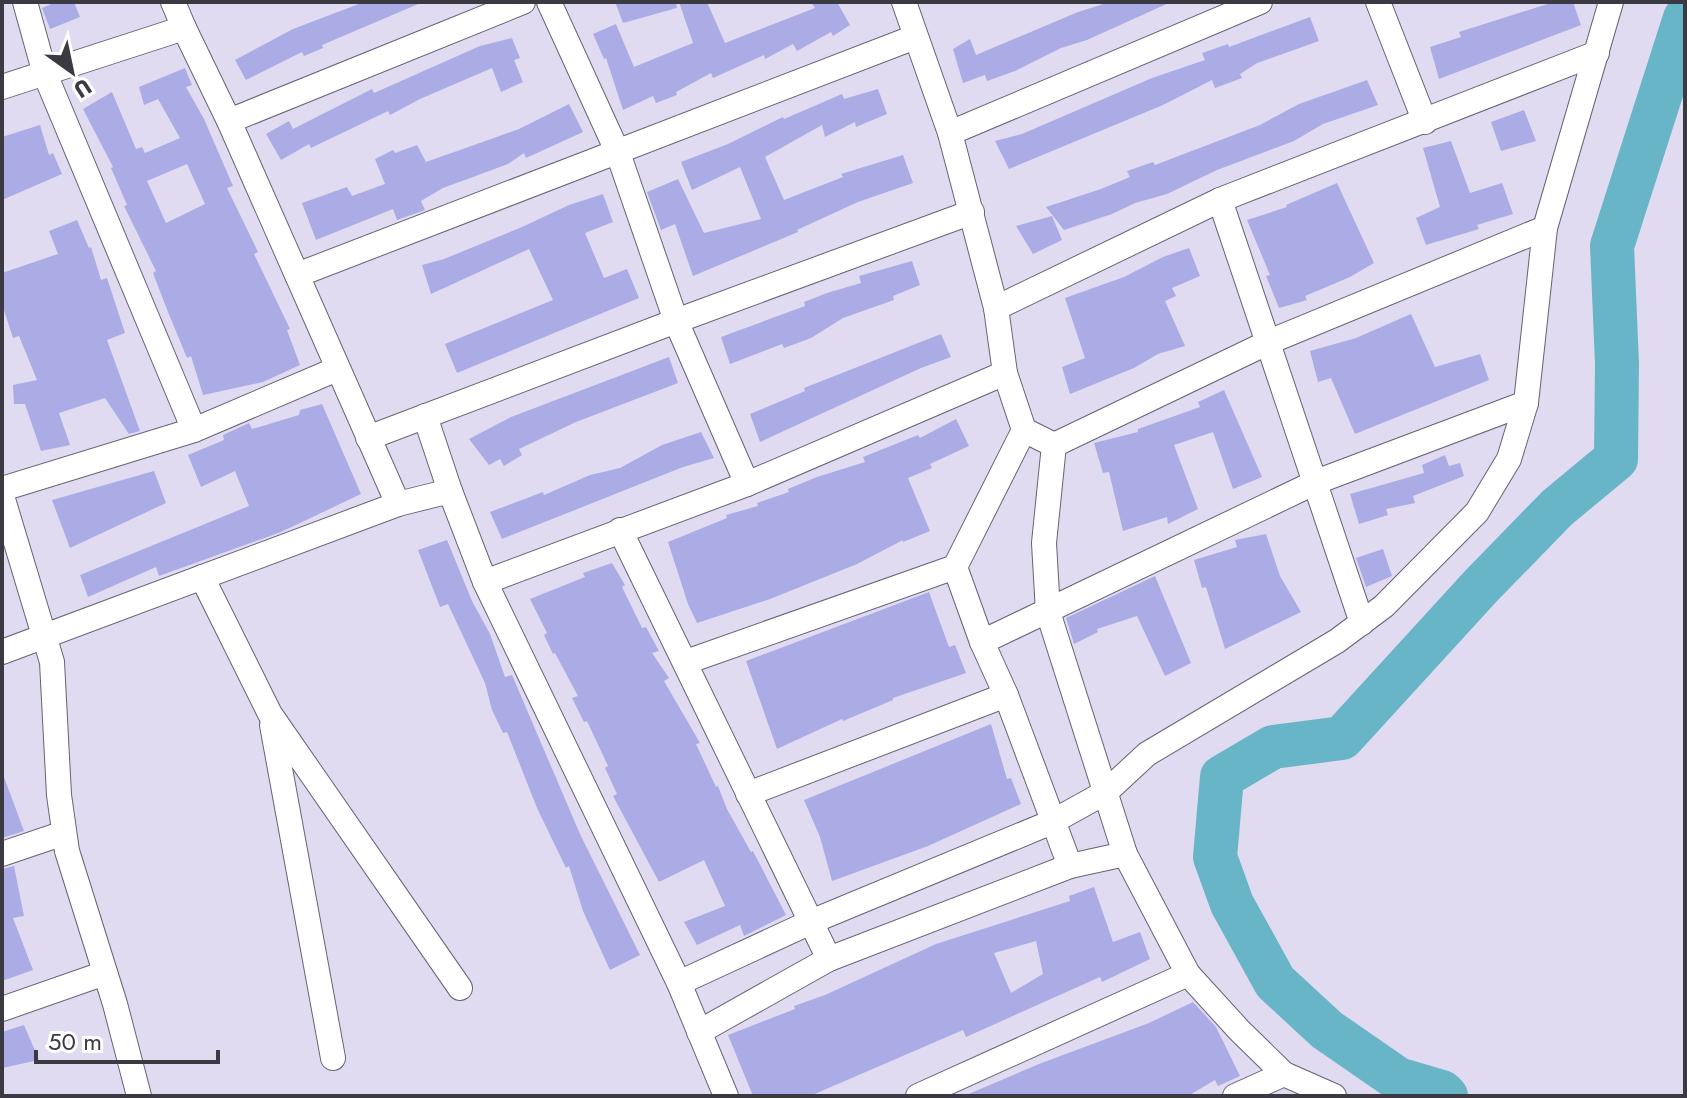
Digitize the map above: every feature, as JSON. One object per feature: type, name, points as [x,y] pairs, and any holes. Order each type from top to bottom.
[{"type":"street","points":[[25,2],[45,74],[194,430]]},
{"type":"street","points":[[173,2],[229,121],[398,504]]},
{"type":"street","points":[[229,121],[523,2]]},
{"type":"street","points":[[549,2],[618,153],[676,321],[747,484]]},
{"type":"street","points":[[904,2],[950,133],[996,308],[1005,373],[1024,430],[1054,445]]},
{"type":"street","points":[[950,133],[1260,2]]},
{"type":"street","points":[[1378,2],[1425,122]]},
{"type":"street","points":[[679,983],[813,921],[1052,822],[1106,792],[1147,754],[1362,623],[1384,606],[1477,512],[1509,459],[1526,403],[1545,228],[1611,2]]},
{"type":"street","points":[[2,87],[184,28]]},
{"type":"street","points":[[297,275],[915,37]]},
{"type":"street","points":[[996,308],[1220,200],[1597,53]]},
{"type":"street","points":[[1220,200],[1362,623]]},
{"type":"street","points":[[368,438],[972,212]]},
{"type":"street","points":[[1054,445],[1269,342],[1545,228]]},
{"type":"street","points":[[2,489],[194,430],[337,369]]},
{"type":"street","points":[[485,582],[747,484],[1005,373]]},
{"type":"street","points":[[982,642],[1316,482],[1526,403]]},
{"type":"street","points":[[425,416],[485,582],[679,983],[726,1096]]},
{"type":"street","points":[[686,662],[955,567],[1024,430]]},
{"type":"street","points":[[1054,445],[1044,543],[1048,612],[1125,854],[1188,974],[1284,1074],[1334,1096]]},
{"type":"street","points":[[2,652],[398,504],[450,491]]},
{"type":"street","points":[[2,496],[52,662],[59,795],[67,851],[139,1096]]},
{"type":"street","points":[[620,530],[829,959]]},
{"type":"street","points":[[955,567],[1070,866]]},
{"type":"street","points":[[202,577],[270,714],[460,988]]},
{"type":"street","points":[[748,794],[1006,695]]},
{"type":"street","points":[[270,714],[333,1058]]},
{"type":"street","points":[[2,854],[64,833]]},
{"type":"street","points":[[699,1032],[829,959],[1070,866],[1125,854]]},
{"type":"street","points":[[2,1009],[105,973]]},
{"type":"street","points":[[918,1096],[1188,974]]},
{"type":"street","points":[[1235,1096],[1284,1074]]},
{"type":"building","points":[[56,2],[74,2],[80,17],[50,29],[42,8]]},
{"type":"building","points":[[364,2],[423,2],[322,45],[323,48],[304,56],[302,52],[246,80],[235,60],[293,29]]},
{"type":"building","points":[[615,2],[676,2],[677,8],[623,23]]},
{"type":"building","points":[[679,2],[707,2],[725,43],[815,8],[811,2],[837,2],[850,25],[797,51],[793,44],[765,59],[764,55],[713,78],[711,73],[676,92],[677,95],[656,103],[653,96],[623,110],[606,58],[593,34],[616,24],[634,67],[693,43]]},
{"type":"building","points":[[1110,2],[1171,2],[1087,40],[1061,48],[1015,71],[987,81],[985,75],[963,83],[953,49],[970,39],[976,55],[1078,12]]},
{"type":"building","points":[[1554,2],[1573,2],[1581,25],[1439,79],[1430,47],[1461,37],[1459,32]]},
{"type":"building","points":[[1310,17],[1319,41],[1257,63],[1240,74],[1242,78],[1215,88],[1212,80],[1163,105],[1009,169],[995,141],[1022,134],[1152,78],[1205,60],[1202,53],[1228,44],[1229,47]]},
{"type":"building","points":[[512,38],[520,58],[514,60],[523,82],[501,92],[492,68],[390,115],[388,111],[311,148],[309,144],[281,160],[266,134],[289,121],[293,129],[372,89],[374,93],[480,46]]},
{"type":"building","points":[[185,68],[192,85],[186,87],[204,119],[233,186],[227,188],[290,329],[287,330],[300,365],[263,382],[203,395],[191,356],[187,358],[153,273],[156,271],[124,206],[127,205],[113,167],[83,109],[112,92],[136,149],[142,147],[145,153],[180,138],[158,99],[144,105],[139,87]],"holes":[[[187,164],[205,204],[166,223],[147,181]]]},
{"type":"building","points":[[1367,80],[1378,105],[1323,124],[1294,141],[1217,170],[1167,194],[1064,230],[1046,207],[1130,177],[1127,171],[1153,162],[1155,165],[1260,125],[1299,104]]},
{"type":"building","points":[[878,89],[887,114],[856,127],[855,122],[825,137],[822,125],[765,157],[784,200],[843,177],[841,174],[903,155],[913,183],[858,202],[798,232],[693,276],[675,224],[661,230],[647,192],[678,179],[704,233],[761,219],[740,167],[692,190],[681,162],[842,94],[844,99]]},
{"type":"building","points":[[569,104],[583,132],[526,158],[524,153],[508,164],[443,188],[421,201],[425,210],[397,220],[393,209],[316,240],[302,203],[347,187],[352,196],[385,184],[375,159],[393,150],[395,153],[417,145],[426,162],[519,129]]},
{"type":"building","points":[[1524,110],[1536,141],[1501,151],[1491,122]]},
{"type":"building","points":[[40,125],[49,155],[53,153],[62,174],[2,200],[2,137]]},
{"type":"building","points":[[1451,141],[1470,193],[1502,183],[1513,214],[1477,225],[1479,229],[1426,245],[1416,218],[1440,207],[1423,148]]},
{"type":"building","points":[[1337,183],[1374,263],[1305,296],[1307,300],[1279,308],[1266,276],[1270,275],[1247,220],[1287,207]]},
{"type":"building","points":[[603,194],[613,222],[585,233],[604,278],[627,269],[639,298],[457,373],[445,344],[553,300],[529,249],[431,294],[422,265],[444,259],[569,205]]},
{"type":"building","points":[[1052,216],[1062,240],[1033,254],[1016,226]]},
{"type":"building","points":[[77,220],[91,247],[101,280],[107,278],[125,333],[107,340],[140,431],[129,434],[105,398],[59,413],[70,445],[41,451],[25,404],[14,404],[13,385],[37,380],[19,336],[13,338],[2,304],[2,273],[58,254],[49,231]]},
{"type":"building","points":[[1189,248],[1200,276],[1172,288],[1176,296],[1165,301],[1185,346],[1158,354],[1134,368],[1070,394],[1062,367],[1085,358],[1065,298],[1124,277]]},
{"type":"building","points":[[912,261],[920,285],[893,296],[894,300],[843,318],[811,338],[784,348],[782,344],[730,364],[721,337],[805,306],[804,302],[827,293],[861,283],[859,276]]},
{"type":"building","points":[[1411,314],[1435,367],[1480,354],[1489,380],[1355,434],[1331,378],[1318,382],[1310,351],[1356,338]]},
{"type":"building","points":[[941,334],[951,357],[760,442],[750,414],[805,391],[804,388]]},
{"type":"building","points":[[669,357],[678,383],[576,422],[519,449],[522,455],[504,466],[500,459],[489,465],[469,439],[511,417]]},
{"type":"building","points":[[1224,390],[1262,477],[1233,489],[1213,432],[1174,445],[1198,509],[1168,524],[1167,517],[1123,531],[1109,472],[1103,473],[1094,443],[1138,432],[1138,429],[1200,407],[1198,402]]},
{"type":"building","points":[[322,404],[361,494],[281,532],[159,576],[156,567],[88,597],[80,575],[249,506],[235,471],[201,487],[188,455],[224,440],[223,435],[249,423],[252,429],[299,415],[300,410]]},
{"type":"building","points":[[956,419],[969,446],[908,478],[930,531],[770,599],[697,623],[668,542],[727,518],[726,515],[758,506],[757,503],[789,492],[788,489],[817,477],[865,462],[863,457],[918,435],[920,438]]},
{"type":"building","points":[[701,432],[714,458],[683,467],[502,539],[490,512],[543,492],[544,495],[590,475],[620,468],[662,445]]},
{"type":"building","points":[[1445,455],[1449,466],[1460,463],[1464,476],[1413,496],[1415,503],[1386,509],[1388,515],[1359,524],[1350,494],[1424,473],[1422,465]]},
{"type":"building","points":[[154,471],[166,503],[70,548],[52,500]]},
{"type":"building","points":[[1266,534],[1280,576],[1301,612],[1225,649],[1206,587],[1202,588],[1194,560],[1237,547],[1235,540]]},
{"type":"building","points":[[447,540],[472,601],[490,634],[505,677],[512,675],[580,834],[640,955],[610,970],[583,911],[569,866],[566,868],[537,808],[507,732],[503,733],[492,710],[485,683],[448,604],[440,607],[418,550]]},
{"type":"building","points":[[1383,549],[1392,576],[1366,587],[1356,558]]},
{"type":"building","points":[[612,563],[625,585],[622,587],[642,628],[646,627],[659,651],[652,653],[669,678],[664,681],[700,743],[696,744],[716,787],[786,915],[744,936],[740,925],[697,945],[684,922],[725,906],[704,860],[659,882],[613,796],[617,794],[605,768],[608,766],[587,721],[584,722],[572,698],[578,696],[553,654],[544,635],[547,633],[530,599],[585,577],[583,573]]},
{"type":"building","points":[[1155,576],[1191,663],[1165,676],[1137,616],[1097,629],[1098,632],[1074,644],[1066,618]]},
{"type":"building","points":[[929,592],[949,647],[955,645],[966,673],[893,698],[777,749],[746,661]]},
{"type":"building","points":[[991,724],[1007,779],[1011,778],[1021,804],[928,846],[832,881],[820,837],[804,800]]},
{"type":"building","points":[[2,777],[24,831],[2,838]]},
{"type":"building","points":[[14,866],[24,916],[13,918],[33,970],[2,981],[2,869]]},
{"type":"building","points":[[1094,887],[1113,942],[1140,932],[1150,959],[1102,982],[1100,977],[966,1037],[963,1030],[810,1096],[753,1096],[728,1035],[795,1009],[794,1006],[936,944],[1070,901],[1069,896]],"holes":[[[1036,941],[1043,974],[1011,993],[994,953]]]},
{"type":"building","points":[[1193,1002],[1216,1027],[1240,1076],[1218,1086],[1215,1080],[1188,1096],[964,1096],[1149,1023]]},
{"type":"building","points":[[24,1025],[39,1060],[2,1068],[2,1032]]},
{"type":"waterway","points":[[1446,1096],[1442,1092],[1398,1079],[1327,1030],[1275,982],[1232,904],[1215,857],[1222,777],[1273,747],[1342,738],[1557,508],[1616,459],[1617,364],[1612,246],[1685,18]]}]
